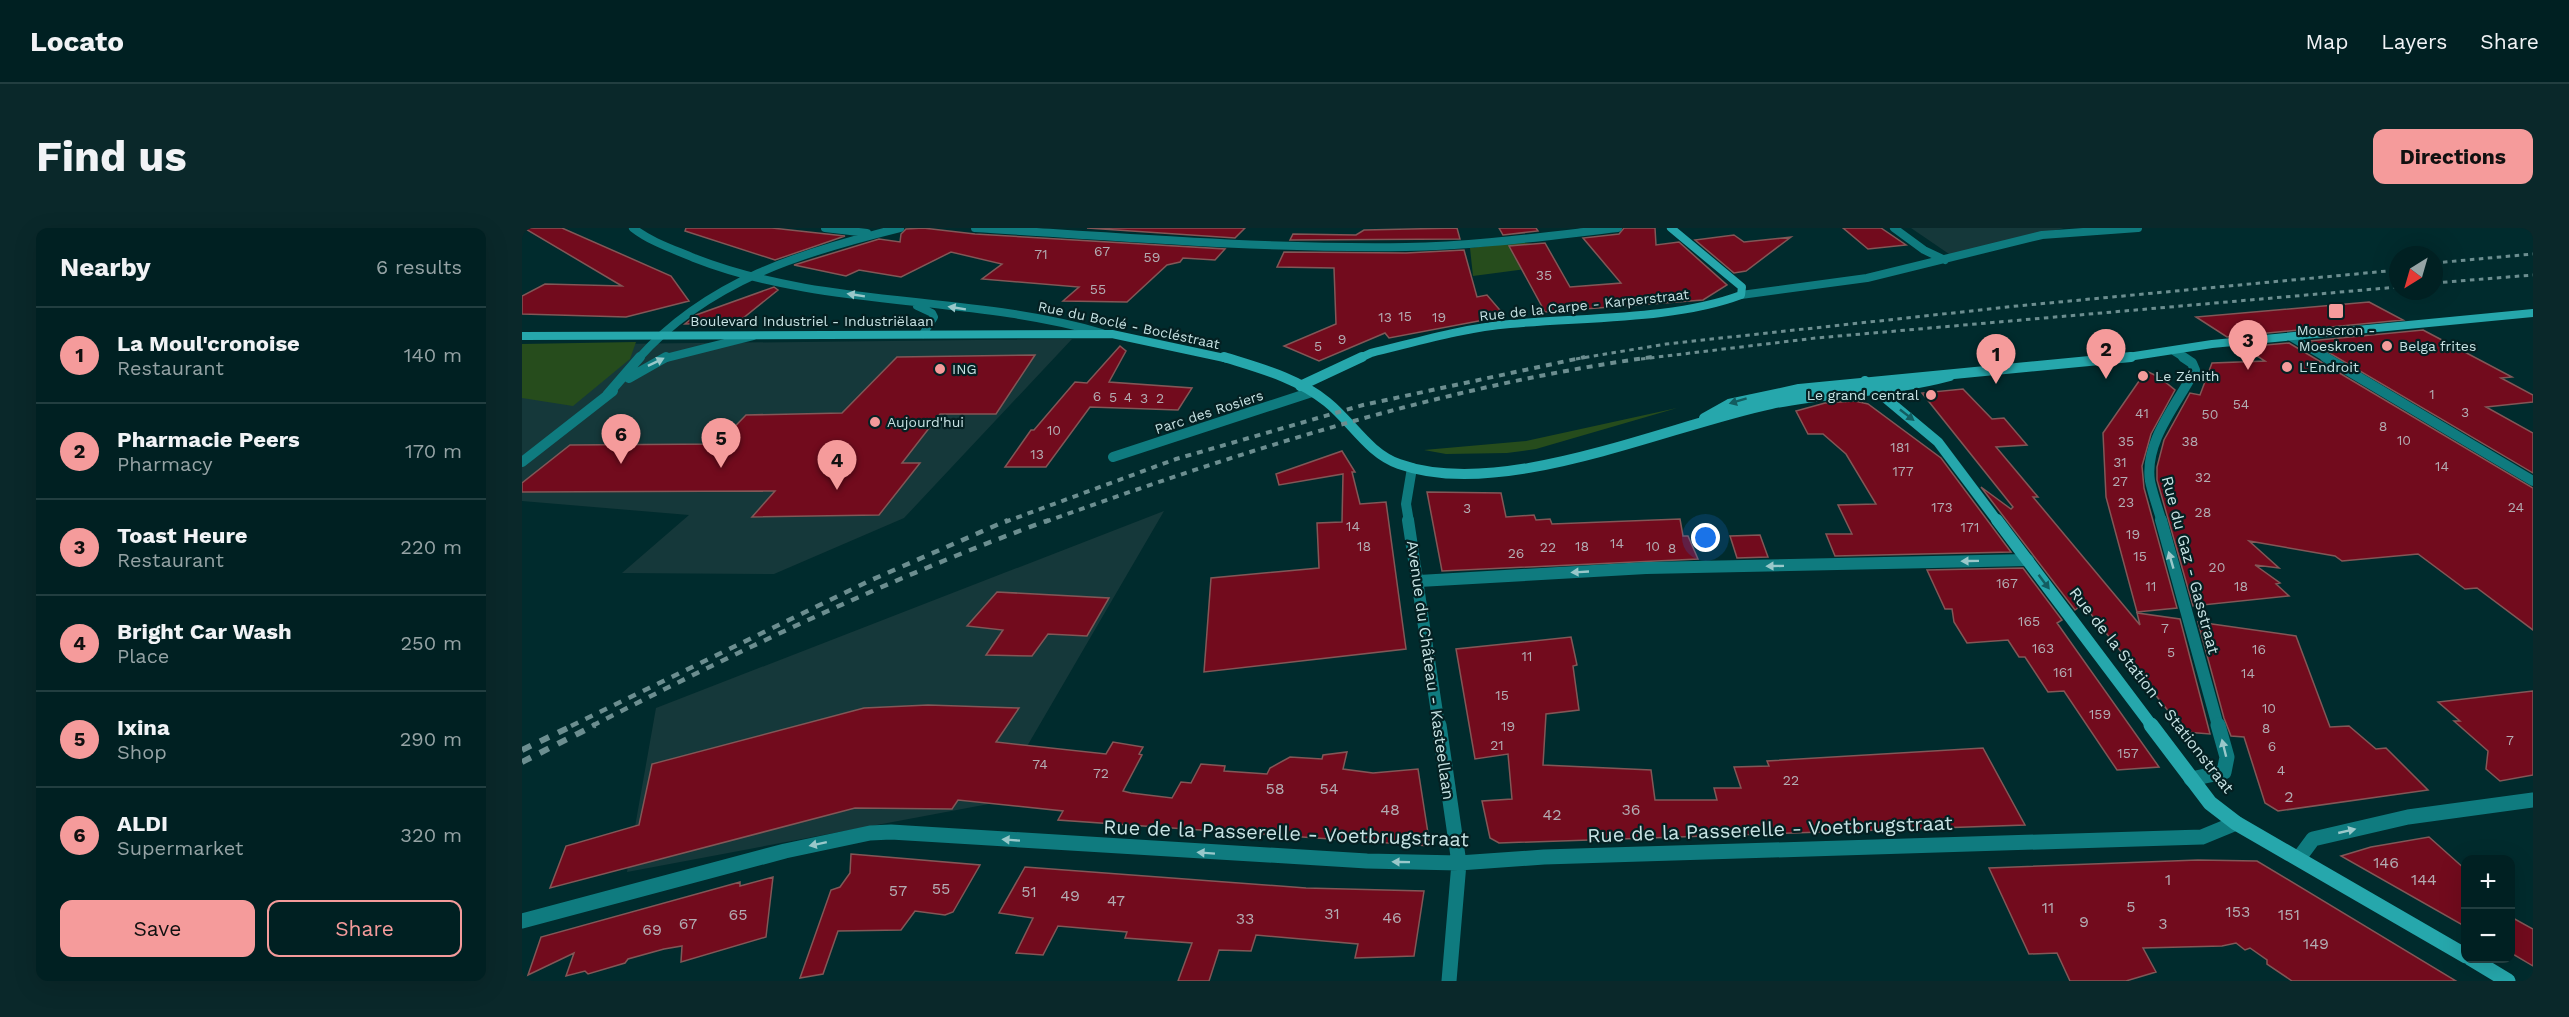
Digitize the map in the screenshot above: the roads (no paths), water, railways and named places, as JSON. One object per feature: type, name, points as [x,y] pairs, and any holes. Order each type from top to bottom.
[{"type":"main road","points":[[1671,228],[1742,287],[1741,295]]},
{"type":"main road","name":"Rue de la Carpe - Karperstraat","points":[[1300,386],[1371,353],[1453,333],[1507,324],[1689,309],[1741,295]]},
{"type":"main road","name":"Rue du Boclé - Bocléstraat","points":[[1102,333],[1188,349],[1254,368],[1300,386],[1328,402],[1379,454],[1412,468],[1462,472],[1526,470],[1702,420],[1870,386],[1926,384],[1950,376],[2175,352],[2203,345],[2533,313]]},
{"type":"main road","name":"Boulevard Industriel - Industriëlaan","points":[[522,336],[1102,333]]},
{"type":"main road","name":"Rue de la Station - Stationstraat","points":[[1870,386],[1938,442],[2210,803],[2236,823],[2461,953]]},
{"type":"main road","points":[[2478,963],[2508,981]]},
{"type":"street","points":[[825,228],[874,234]]},
{"type":"street","points":[[608,395],[661,336],[746,275],[800,255],[900,228]]},
{"type":"street","points":[[975,228],[1290,246],[1407,247],[1462,245],[1618,228]]},
{"type":"street","points":[[1894,228],[1924,250],[1945,260]]},
{"type":"street","points":[[1741,295],[1856,280],[2042,235],[2138,228]]},
{"type":"street","name":"Rue du Boclé - Bocléstraat","points":[[637,229],[690,256],[746,275],[914,304],[938,305],[1071,324],[1102,333]]},
{"type":"street","points":[[914,304],[932,313],[934,317],[923,334]]},
{"type":"street","points":[[522,462],[608,395],[663,358],[753,336]]},
{"type":"street","points":[[2291,337],[2533,481]]},
{"type":"street","name":"Rue du Gaz - Gasstraat","points":[[2175,352],[2192,363],[2195,370],[2155,440],[2150,457],[2150,480],[2226,757],[2224,772],[2191,778]]},
{"type":"street","name":"Parc des Rosiers","points":[[1113,457],[1312,392]]},
{"type":"street","name":"Avenue du Château - Kasteellaan","points":[[1412,468],[1407,504],[1459,863],[1449,981]]},
{"type":"street","points":[[1419,581],[1646,568],[2028,560]]},
{"type":"street","points":[[2299,858],[2313,839],[2408,817],[2533,800]]},
{"type":"street","name":"Rue de la Passerelle - Voetbrugstraat","points":[[522,921],[785,851],[870,833],[902,833],[1294,858],[1459,863],[1556,856],[2202,837],[2236,823]]},
{"type":"railway","points":[[2443,262],[2533,254]]},
{"type":"railway","points":[[1576,359],[1666,344],[2017,306],[2389,271]]},
{"type":"railway","points":[[2443,282],[2533,275]]},
{"type":"railway","points":[[1641,359],[1816,338],[2389,288]]},
{"type":"railway","points":[[1005,522],[1176,459],[1363,405],[1585,357]]},
{"type":"railway","points":[[1045,522],[1269,446],[1420,403],[1497,385],[1652,357]]},
{"type":"railway","points":[[571,726],[869,581],[1008,520]]},
{"type":"railway","points":[[592,726],[874,590],[1049,520]]},
{"type":"railway","points":[[522,750],[574,725]]},
{"type":"railway","points":[[522,762],[595,725]]},
{"type":"place","name":"Mouscron - Moeskroen","points":[[2336,311]]},
{"type":"place","name":"Belga frites","points":[[2387,346]]},
{"type":"place","name":"L'Endroit","points":[[2287,367]]},
{"type":"place","name":"ING","points":[[940,369]]},
{"type":"place","name":"Toast Heure","points":[[2248,370]]},
{"type":"place","name":"Le Zénith","points":[[2143,376]]},
{"type":"place","name":"Pharmacie Peers","points":[[2106,379]]},
{"type":"place","name":"La Moul'cronoise","points":[[1996,384]]},
{"type":"place","name":"Le grand central","points":[[1931,395]]},
{"type":"place","name":"Aujourd'hui","points":[[875,422]]},
{"type":"place","name":"ALDI","points":[[621,464]]},
{"type":"place","name":"Ixina","points":[[721,468]]},
{"type":"place","name":"Bright Car Wash","points":[[837,490]]}]
